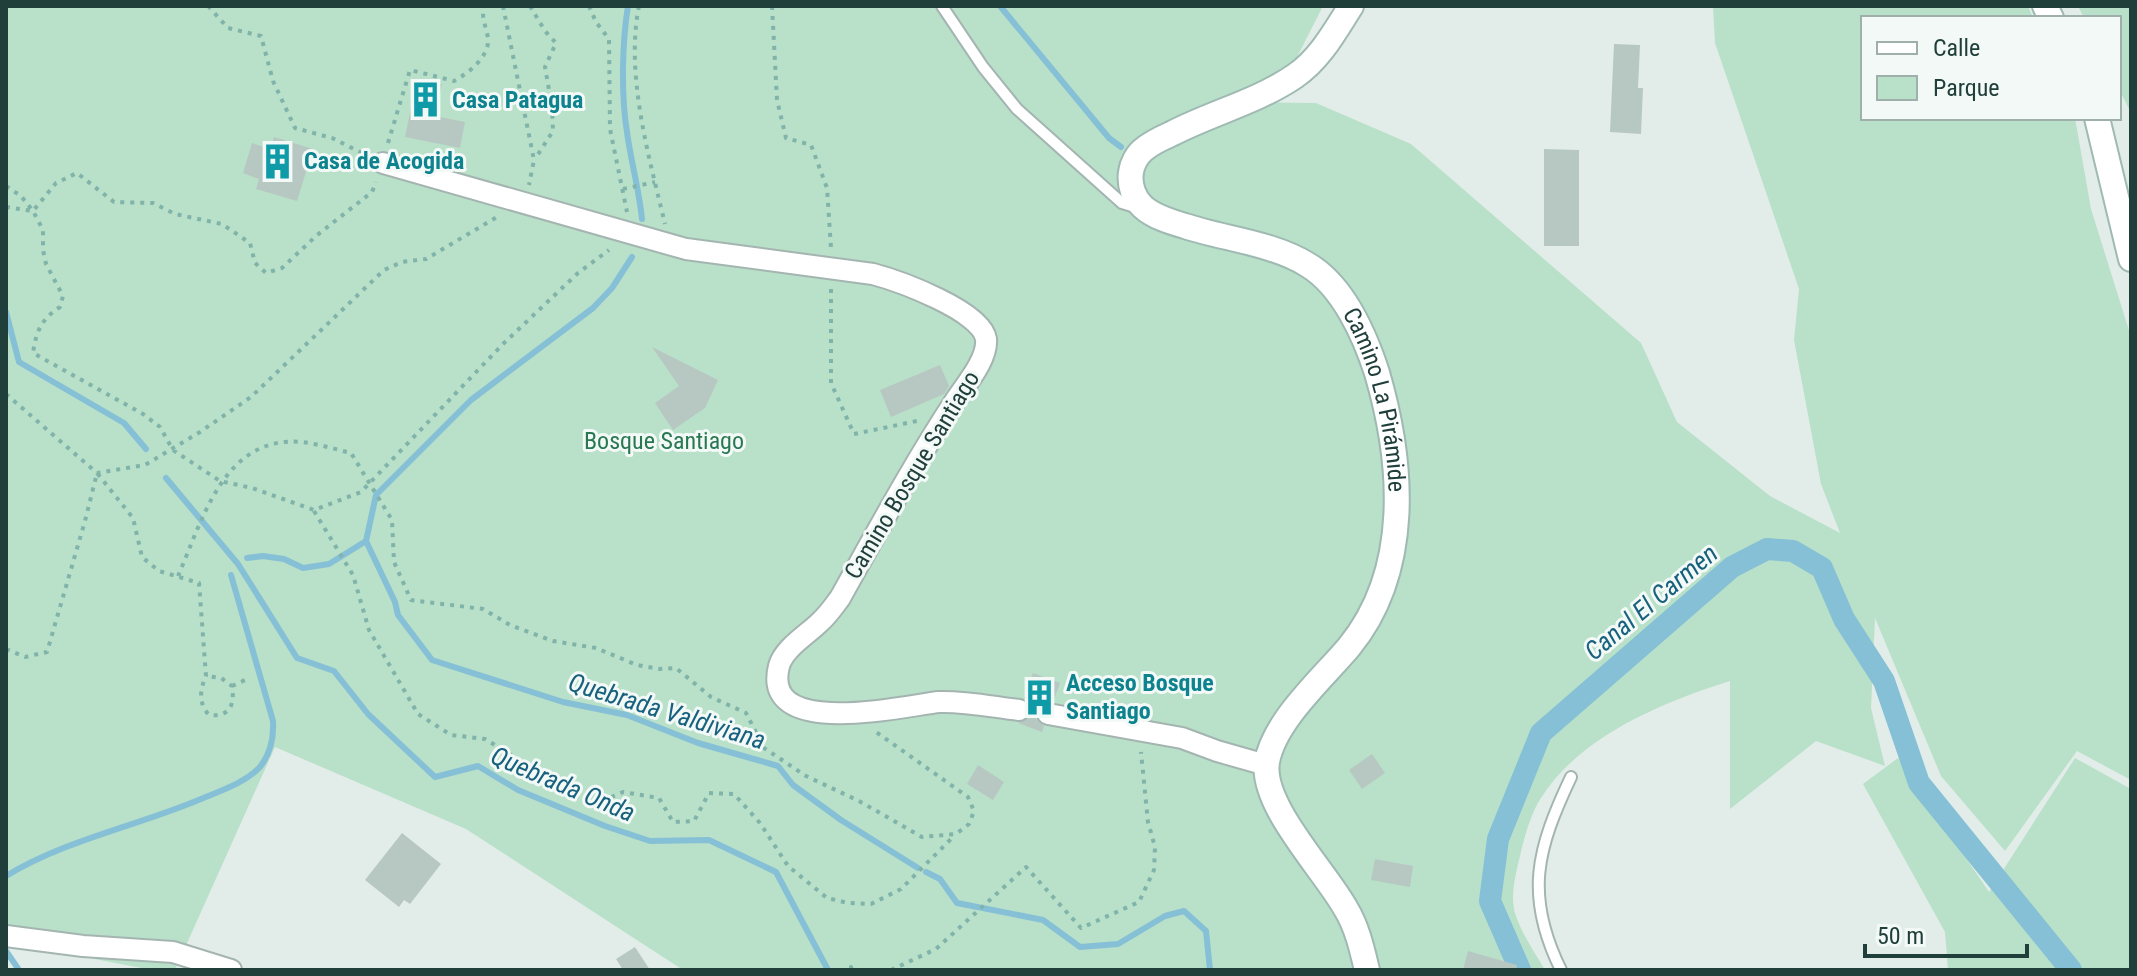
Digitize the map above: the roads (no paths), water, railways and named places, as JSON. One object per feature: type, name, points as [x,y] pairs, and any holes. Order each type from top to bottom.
[{"type":"street","points":[[1154,214],[1137,201],[1130,182],[1139,153],[1184,127],[1266,93],[1295,76],[1316,59],[1346,11]]},
{"type":"street","points":[[2097,120],[2131,259]]},
{"type":"street","name":"Camino Bosque Santiago","points":[[383,163],[670,245],[893,279],[954,308],[979,324],[986,336],[986,351],[916,460],[840,598],[824,619],[785,653],[778,668],[779,686],[787,699],[826,714],[851,715],[942,702],[1019,710]]},
{"type":"street","name":"Camino La Pirámide","points":[[1154,214],[1199,231],[1290,255],[1311,267],[1332,286],[1349,311],[1376,370],[1394,444],[1398,501],[1396,530],[1383,581],[1369,614],[1351,644],[1288,720],[1274,740],[1266,765]]},
{"type":"street","points":[[1048,714],[1182,738],[1266,765],[1276,803],[1286,823],[1350,916],[1367,970]]},
{"type":"street","points":[[6,936],[83,946],[173,952],[231,970]]},
{"type":"lane","points":[[942,6],[983,67],[1017,109],[1122,203],[1154,214]]},
{"type":"lane","points":[[1561,970],[1542,915],[1538,873],[1545,837],[1571,777]]},
{"type":"waterway","points":[[628,6],[623,52],[624,102],[642,219]]},
{"type":"waterway","points":[[1000,6],[1109,138],[1121,147]]},
{"type":"waterway","name":"Quebrada Valdiviana","points":[[632,257],[612,288],[593,308],[471,400],[376,495],[366,541],[395,602],[398,615],[432,660],[563,702],[627,715],[698,743],[778,766],[793,785],[841,820],[918,868]]},
{"type":"waterway","name":"Quebrada Onda","points":[[6,312],[19,362],[124,423],[146,449]]},
{"type":"waterway","name":"Quebrada Onda","points":[[166,478],[238,564],[297,658],[334,671],[368,714],[435,777],[478,766],[518,790],[605,826],[650,841],[709,840],[776,872],[828,970]]},
{"type":"waterway","points":[[247,558],[263,556],[284,559],[303,568],[329,564],[366,541]]},
{"type":"waterway","name":"Canal El Carmen","points":[[1520,970],[1490,901],[1498,839],[1541,733],[1732,567],[1767,549],[1793,551],[1822,568],[1844,619],[1884,681],[1919,783],[2071,970]]},
{"type":"waterway","points":[[6,876],[52,853],[224,790],[260,767],[271,745],[273,721],[231,575]]},
{"type":"waterway","name":"Quebrada Valdiviana","points":[[926,872],[940,879],[957,903],[1043,920],[1080,947],[1118,944],[1165,916],[1184,911],[1206,931],[1210,970]]},
{"type":"waterway","points":[[6,951],[19,970]]},
{"type":"place","name":"Casa Patagua","points":[[426,100]]},
{"type":"place","name":"Casa de Acogida","points":[[278,161]]},
{"type":"place","name":"Acceso Bosque Santiago","points":[[1040,697]]},
{"type":"park label","name":"Bosque Santiago","points":[[664,441]]}]
